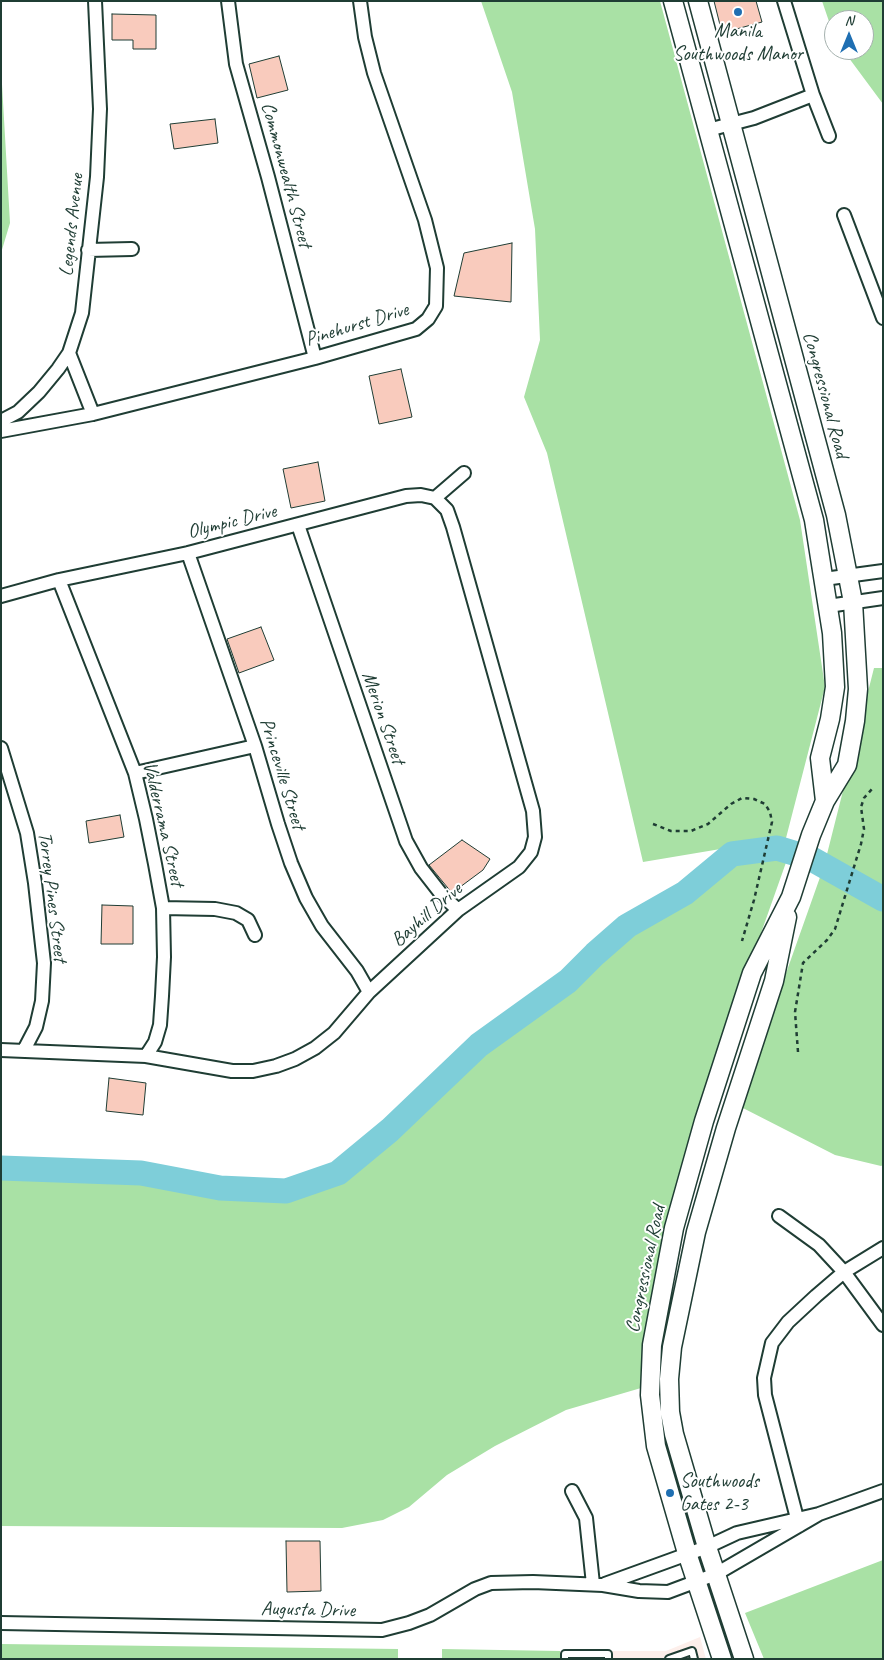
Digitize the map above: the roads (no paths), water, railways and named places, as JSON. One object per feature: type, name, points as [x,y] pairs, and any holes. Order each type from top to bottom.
[{"type":"main road","name":"Congressional Road","points":[[674,1],[814,520],[832,634],[835,687],[830,719],[820,758],[825,801]]},
{"type":"main road","name":"Congressional Road","points":[[698,1],[836,515],[853,602],[858,689],[855,721],[847,765],[825,801],[811,835],[791,895],[774,982],[726,1128],[696,1232],[672,1347],[669,1394],[674,1434],[706,1546],[744,1659]]},
{"type":"main road","name":"Congressional Road","points":[[722,1659],[686,1553],[656,1446],[650,1394],[652,1345],[674,1228],[704,1121],[752,973],[791,895]]},
{"type":"street","name":"Legends Avenue","points":[[1,421],[18,412],[39,392],[70,352],[82,313],[97,177],[100,109],[95,1]]},
{"type":"street","name":"Commonwealth Street","points":[[228,1],[236,64],[268,176],[315,358]]},
{"type":"street","name":"Pinehurst Drive","points":[[1,431],[93,414],[315,358],[416,330],[428,319],[436,306],[437,268],[432,245],[374,73],[365,36],[360,1]]},
{"type":"street","points":[[784,1],[813,95],[829,136]]},
{"type":"street","points":[[708,130],[754,118],[813,95]]},
{"type":"street","points":[[844,215],[883,318]]},
{"type":"street","points":[[88,250],[132,250]]},
{"type":"street","points":[[70,352],[93,414]]},
{"type":"street","points":[[435,498],[464,473]]},
{"type":"street","name":"Olympic Drive","points":[[1,596],[59,580],[188,553],[406,496],[421,495],[435,498]]},
{"type":"street","name":"Bayhill Drive","points":[[1,1050],[146,1056],[232,1071],[253,1071],[276,1066],[295,1059],[315,1048],[334,1033],[369,992],[458,910],[519,867],[531,852],[535,837],[533,811],[453,527],[447,510],[435,498]]},
{"type":"street","name":"Merion Street","points":[[298,525],[406,841],[421,868],[442,895],[458,910]]},
{"type":"street","name":"Princeville Street","points":[[188,553],[255,746],[291,863],[306,898],[322,926],[357,971],[369,992]]},
{"type":"street","points":[[824,580],[883,571]]},
{"type":"street","name":"Valderrama Street","points":[[59,580],[135,774],[146,819],[162,908],[164,957],[160,1025],[155,1042],[146,1056]]},
{"type":"street","points":[[828,606],[883,598]]},
{"type":"street","points":[[135,774],[255,746]]},
{"type":"street","name":"Torrey Pines Street","points":[[1,748],[27,833],[44,963],[42,1001],[36,1027],[24,1050]]},
{"type":"street","points":[[162,908],[215,909],[236,913],[248,920],[255,935]]},
{"type":"street","points":[[779,1216],[820,1245],[844,1272],[883,1325]]},
{"type":"street","points":[[798,1523],[766,1394],[764,1378],[772,1343],[788,1322],[844,1272],[883,1248]]},
{"type":"street","points":[[572,1491],[586,1518],[598,1585]]},
{"type":"street","name":"Augusta Drive","points":[[1,1623],[382,1630],[430,1615],[475,1589],[491,1583],[598,1585],[639,1591],[668,1592],[716,1574],[798,1523],[883,1491]]},
{"type":"street","name":"Augusta Drive","points":[[598,1585],[737,1533],[798,1523]]},
{"type":"lane","points":[[669,1659],[692,1651],[694,1659]]},
{"type":"lane","points":[[565,1659],[565,1654],[608,1654],[608,1659]]},
{"type":"waterway","points":[[1,1168],[141,1173],[220,1188],[286,1191],[338,1173],[390,1130],[479,1045],[568,981],[627,926],[685,893],[732,854],[777,848],[810,858],[883,899]]},
{"type":"place","name":"Manila Southwoods Manor","points":[[738,12]]},
{"type":"place","name":"Southwoods Gates 2-3","points":[[670,1493]]}]
